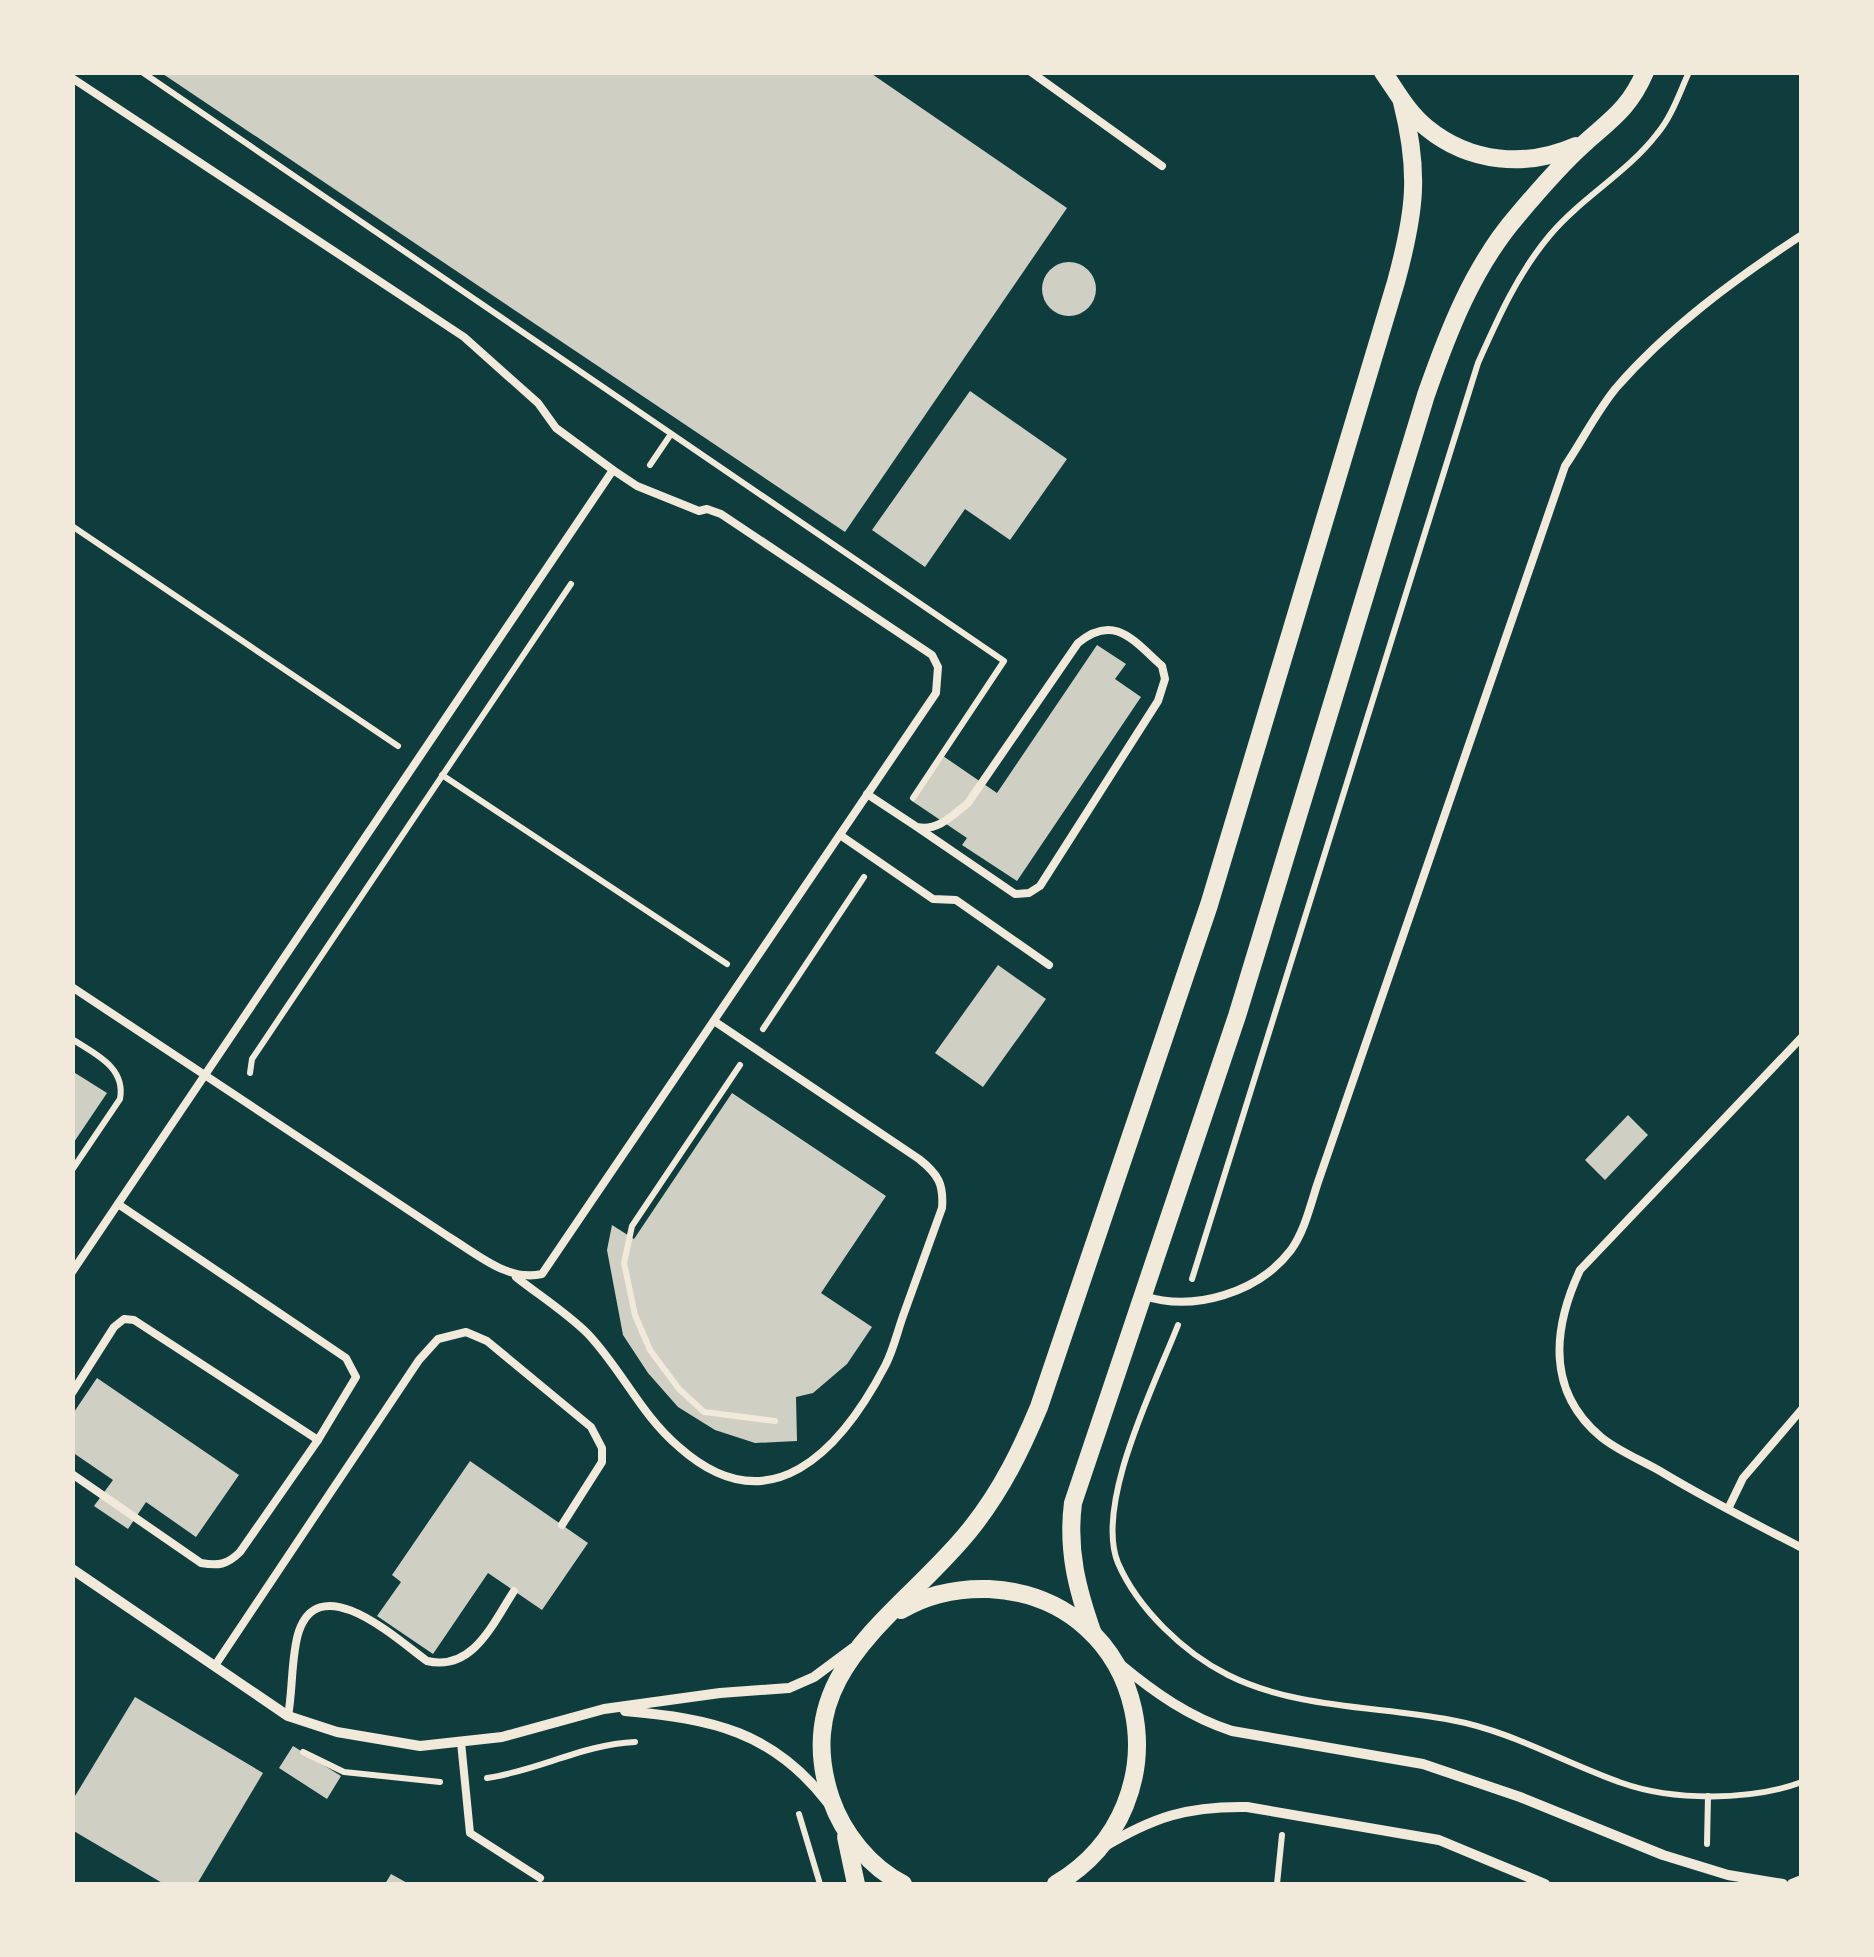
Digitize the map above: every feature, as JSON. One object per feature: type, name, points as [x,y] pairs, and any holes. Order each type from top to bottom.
[{"type":"street","points":[[1093,1634],[1072,1561],[1069,1533],[1073,1502],[1237,1016],[1426,394],[1446,338],[1496,242],[1586,142],[1614,121],[1636,93],[1645,72]]},
{"type":"street","points":[[1391,83],[1425,127],[1453,146],[1486,158],[1520,161],[1554,156],[1586,142]]},
{"type":"street","points":[[72,1569],[288,1716],[336,1732],[420,1746],[502,1737],[604,1709],[789,1688],[814,1676],[858,1645],[970,1530],[998,1492],[1039,1406],[1209,905],[1396,282],[1412,220],[1414,192],[1411,139],[1391,83]]},
{"type":"street","points":[[879,1624],[920,1599],[965,1588],[1011,1590],[1056,1606],[1093,1634],[1112,1657],[1156,1694],[1212,1725],[1424,1764],[1663,1856],[1728,1875],[1783,1884]]},
{"type":"street","points":[[856,1884],[825,1780],[821,1744],[826,1709],[838,1675],[858,1645]]},
{"type":"street","points":[[1056,1884],[1078,1872],[1102,1848],[1128,1804],[1139,1754],[1133,1703],[1112,1657]]},
{"type":"street","points":[[604,1709],[690,1718],[746,1734],[794,1764],[867,1858],[903,1884]]},
{"type":"street","points":[[1102,1848],[1163,1815],[1216,1806],[1246,1807],[1438,1840],[1545,1884]]},
{"type":"street","points":[[1792,1884],[1802,1880]]},
{"type":"lane","points":[[1031,72],[1162,166]]},
{"type":"lane","points":[[72,78],[464,337],[538,403],[556,428],[637,486],[698,511],[708,508],[721,514],[932,655],[938,667],[936,693],[551,1264],[542,1274],[527,1278],[512,1275]]},
{"type":"lane","points":[[1144,1296],[1162,1302],[1209,1299],[1260,1279],[1292,1248],[1302,1230],[1565,466],[1614,390],[1654,350],[1698,309],[1802,235]]},
{"type":"lane","points":[[72,1272],[614,470]]},
{"type":"lane","points":[[867,794],[1014,894],[1029,893],[1040,886],[1158,701],[1165,679],[1162,666],[1115,628],[1095,628],[1078,643],[968,803],[934,826],[916,827]]},
{"type":"lane","points":[[840,835],[934,899],[956,900],[1049,965]]},
{"type":"lane","points":[[72,987],[512,1275],[588,1334],[655,1425],[700,1464],[724,1477],[766,1481],[802,1471],[830,1444],[848,1424],[886,1365],[942,1208],[944,1186],[919,1158],[714,1021]]},
{"type":"lane","points":[[1802,1037],[1580,1270],[1559,1329],[1559,1367],[1571,1401],[1600,1436],[1802,1548]]},
{"type":"lane","points":[[72,1474],[201,1563],[218,1566],[240,1552],[356,1378],[346,1358],[118,1204]]},
{"type":"lane","points":[[72,1392],[114,1327],[124,1318],[134,1320],[318,1440]]},
{"type":"lane","points":[[216,1664],[419,1360],[438,1338],[466,1332],[487,1341],[591,1427],[602,1448],[602,1462],[562,1525]]},
{"type":"lane","points":[[1728,1509],[1743,1478],[1773,1438],[1802,1409]]},
{"type":"lane","points":[[288,1716],[298,1633],[304,1619],[318,1608],[334,1604],[350,1608],[427,1661],[440,1664],[472,1653],[514,1592]]},
{"type":"lane","points":[[461,1742],[470,1833],[540,1878]]},
{"type":"path","points":[[142,72],[1004,661],[921,782],[902,818]]},
{"type":"path","points":[[1689,72],[1669,118],[1655,138],[1552,233],[1528,266],[1478,363],[1185,1302],[1119,1479],[1110,1524],[1119,1565],[1142,1601],[1183,1644],[1226,1674],[1297,1698],[1453,1720],[1516,1738],[1626,1784],[1708,1796],[1764,1792],[1802,1782]]},
{"type":"path","points":[[637,486],[671,434]]},
{"type":"path","points":[[267,1117],[278,1098],[251,1078],[248,1067],[252,1058],[572,582]]},
{"type":"path","points":[[775,1421],[704,1412],[679,1388],[650,1350],[635,1314],[624,1262],[632,1226],[875,860]]},
{"type":"path","points":[[72,1039],[108,1062],[120,1076],[122,1088],[120,1099],[72,1170]]},
{"type":"path","points":[[1296,1708],[1297,1698]]},
{"type":"path","points":[[300,1750],[344,1772],[380,1778],[465,1780],[531,1770],[590,1750],[649,1742]]},
{"type":"path","points":[[1707,1844],[1708,1796]]},
{"type":"path","points":[[790,1798],[800,1815],[820,1884]]},
{"type":"path","points":[[1277,1884],[1282,1834]]},
{"type":"building","points":[[160,72],[869,72],[1067,208],[845,532]]},
{"type":"building","points":[[1069,262],[1088,270],[1096,289],[1088,308],[1069,316],[1050,308],[1042,289],[1050,270]]},
{"type":"building","points":[[970,391],[1067,459],[1010,540],[965,509],[925,567],[872,530]]},
{"type":"building","points":[[1097,645],[1126,664],[1115,679],[1141,697],[1017,881],[962,845],[967,838],[912,801],[943,756],[997,793]]},
{"type":"building","points":[[998,965],[1046,999],[983,1087],[935,1053]]},
{"type":"building","points":[[72,1071],[107,1093],[72,1145]]},
{"type":"building","points":[[732,1093],[886,1196],[821,1293],[872,1327],[847,1364],[813,1393],[796,1397],[797,1441],[755,1443],[715,1430],[678,1407],[648,1373],[623,1335],[607,1250],[612,1225],[634,1239]]},
{"type":"building","points":[[1628,1115],[1648,1135],[1605,1180],[1585,1160]]},
{"type":"building","points":[[97,1378],[239,1475],[196,1537],[146,1502],[128,1529],[94,1506],[113,1480],[72,1452],[72,1415]]},
{"type":"building","points":[[470,1461],[588,1543],[542,1610],[488,1573],[433,1654],[377,1616],[401,1582],[392,1575]]},
{"type":"building","points":[[135,1697],[263,1773],[197,1884],[164,1884],[72,1830],[72,1801]]},
{"type":"building","points":[[293,1746],[341,1776],[327,1799],[279,1768]]},
{"type":"building","points":[[391,1874],[409,1884],[385,1884]]}]
